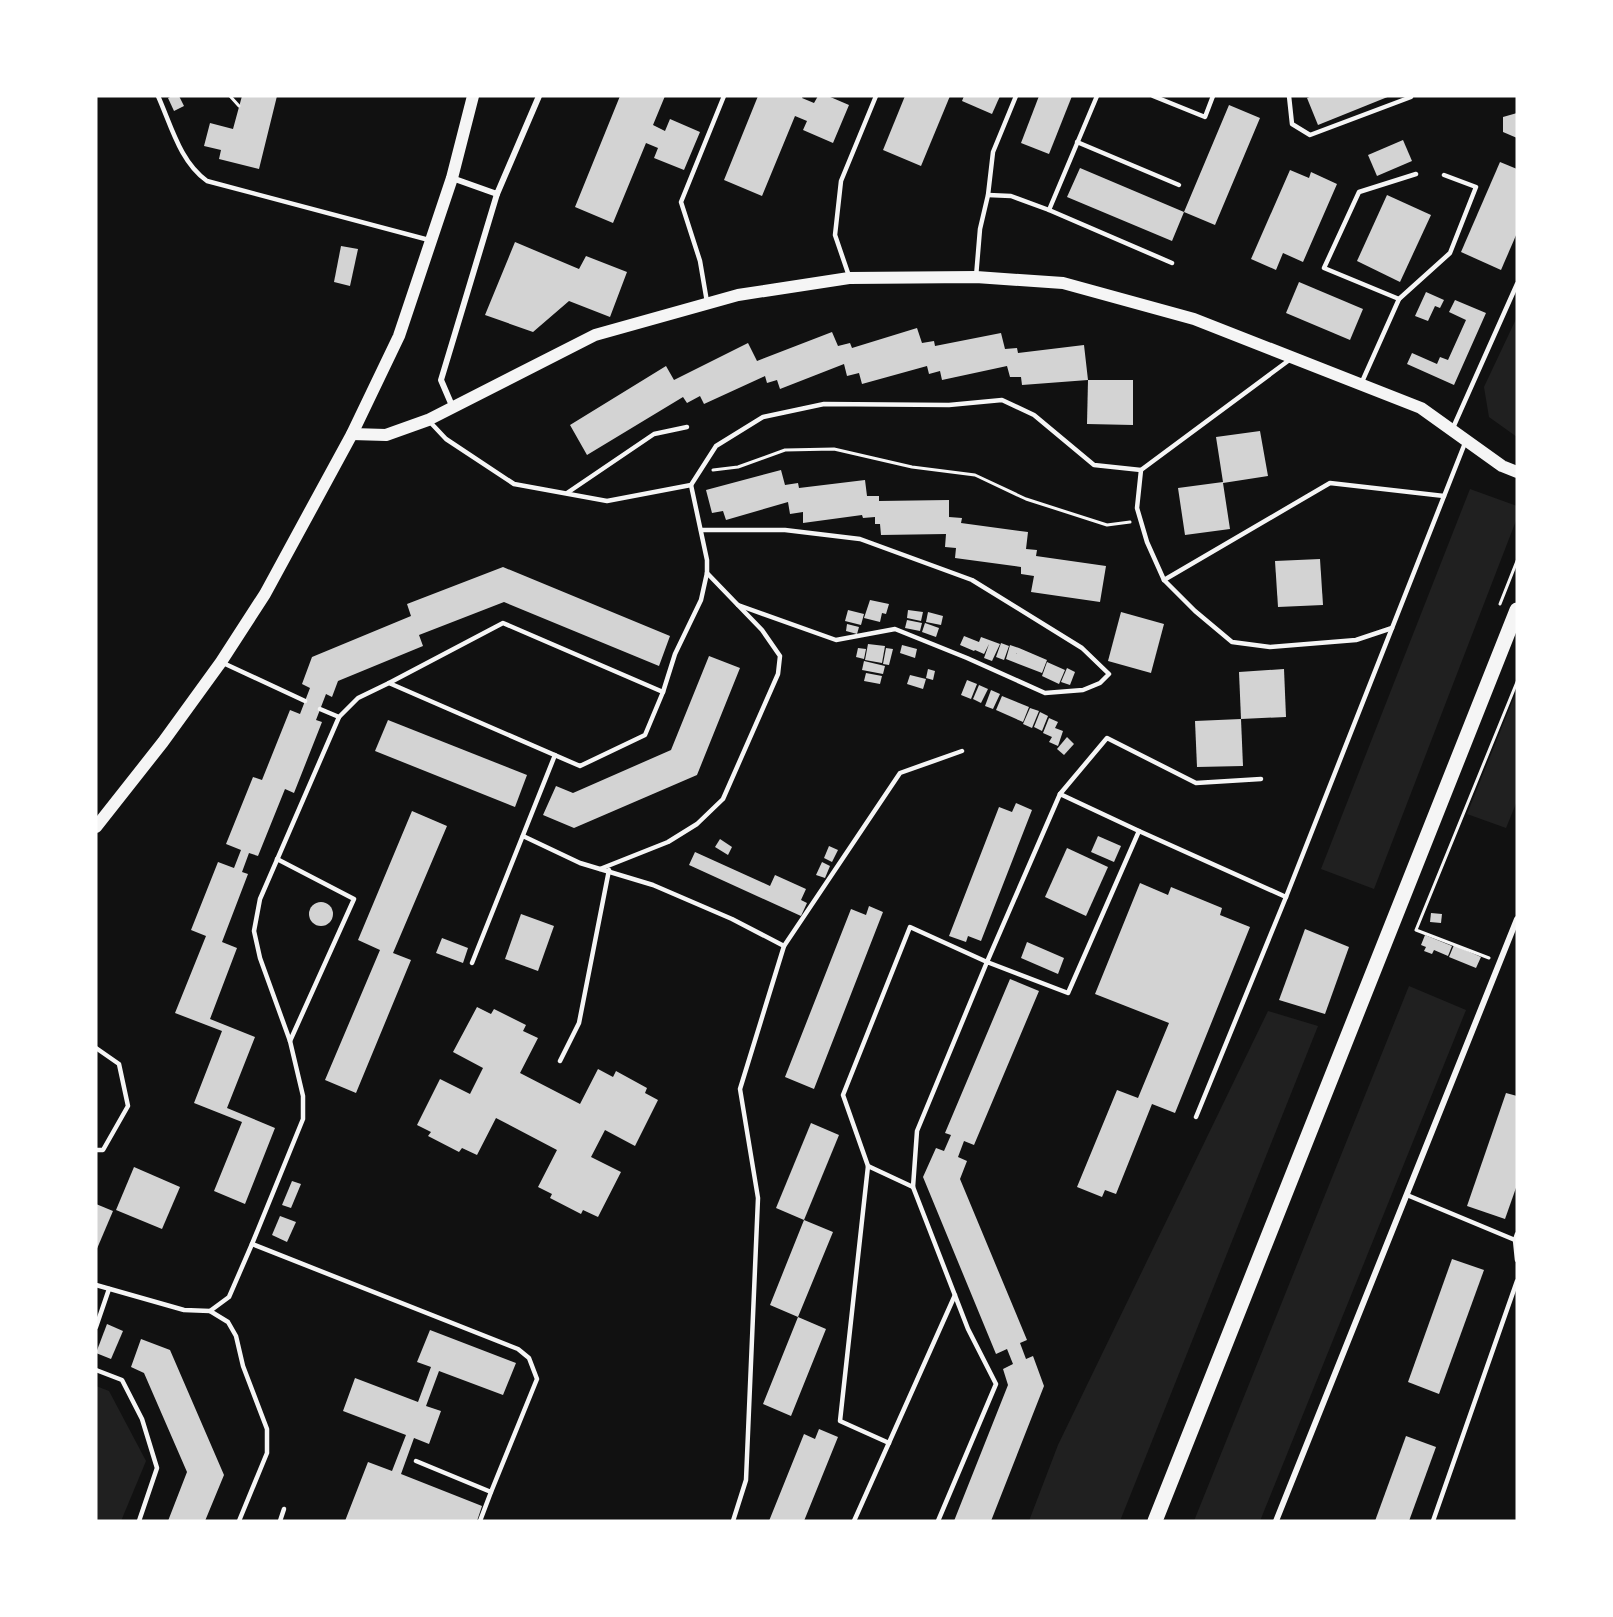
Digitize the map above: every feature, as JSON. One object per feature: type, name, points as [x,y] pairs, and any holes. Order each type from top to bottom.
[{"type":"main road","points":[[96,827],[163,742],[221,662],[265,594],[352,434],[399,336],[452,178],[473,96]]},
{"type":"main road","points":[[352,434],[386,435],[428,420],[595,335],[738,295],[849,278],[976,277],[1063,283],[1194,319],[1421,408],[1502,466],[1517,472]]},
{"type":"main road","points":[[1155,1521],[1517,610]]},
{"type":"street","points":[[453,408],[441,381],[497,194],[539,96]]},
{"type":"street","points":[[452,178],[497,194]]},
{"type":"street","points":[[1276,1521],[1517,919]]},
{"type":"lane","points":[[158,96],[187,161],[195,172],[207,181],[431,241]]},
{"type":"lane","points":[[707,304],[700,261],[681,202],[724,96]]},
{"type":"lane","points":[[849,278],[835,235],[841,181],[876,96]]},
{"type":"lane","points":[[976,277],[980,229],[988,195],[993,152],[1016,96]]},
{"type":"lane","points":[[1049,210],[1097,96]]},
{"type":"lane","points":[[1153,96],[1205,117],[1214,96]]},
{"type":"lane","points":[[1289,96],[1293,124],[1310,135],[1411,97]]},
{"type":"lane","points":[[1077,142],[1179,185]]},
{"type":"lane","points":[[1400,299],[1324,268],[1359,192],[1416,174]]},
{"type":"lane","points":[[1361,384],[1400,299],[1450,254],[1476,187],[1444,175]]},
{"type":"lane","points":[[988,195],[1011,196],[1049,210],[1172,263]]},
{"type":"lane","points":[[1452,430],[1517,284]]},
{"type":"lane","points":[[428,420],[446,439],[514,484],[607,501],[691,485],[716,446],[762,417],[824,404],[949,405],[1002,400],[1034,415],[1094,465],[1141,470],[1293,358]]},
{"type":"lane","points":[[567,493],[654,434],[687,427]]},
{"type":"lane","points":[[1196,1117],[1286,897],[1466,441]]},
{"type":"lane","points":[[1141,470],[1137,508],[1147,542],[1164,580],[1195,611],[1232,642],[1270,647],[1356,640],[1392,628]]},
{"type":"lane","points":[[1164,580],[1330,483],[1444,496]]},
{"type":"lane","points":[[389,683],[580,766],[645,735],[663,692],[675,654],[701,600],[706,573],[701,530],[691,485]]},
{"type":"lane","points":[[701,530],[785,530],[860,539],[972,580],[1082,648],[1109,674],[1100,683],[1083,690],[1045,693],[895,629],[836,640],[738,605]]},
{"type":"lane","points":[[600,869],[668,842],[697,824],[723,799],[778,674],[780,656],[762,630],[706,573]]},
{"type":"lane","points":[[210,1311],[230,1297],[303,1119],[303,1096],[290,1041],[260,958],[254,931],[260,899],[339,717],[358,698],[503,623],[663,692]]},
{"type":"lane","points":[[221,662],[305,701]]},
{"type":"lane","points":[[320,709],[339,717]]},
{"type":"lane","points":[[938,1521],[996,1384],[968,1329],[913,1187],[917,1131],[1059,794],[1107,738],[1196,783],[1261,779]]},
{"type":"lane","points":[[733,1521],[746,1480],[758,1198],[740,1089],[784,946],[900,773],[962,751]]},
{"type":"lane","points":[[472,963],[555,755]]},
{"type":"lane","points":[[1059,794],[1286,897]]},
{"type":"lane","points":[[889,1443],[840,1421],[868,1166],[843,1095],[910,927],[987,962],[1068,993],[1139,831]]},
{"type":"lane","points":[[523,836],[580,863],[653,885],[784,946]]},
{"type":"lane","points":[[277,859],[354,899],[290,1041]]},
{"type":"lane","points":[[560,1061],[579,1023],[609,870]]},
{"type":"lane","points":[[96,1048],[118,1064],[128,1106],[103,1150],[96,1150]]},
{"type":"lane","points":[[868,1166],[913,1187]]},
{"type":"lane","points":[[1407,1195],[1516,1237],[1517,1260]]},
{"type":"lane","points":[[252,1244],[518,1349],[529,1358],[537,1379],[480,1521]]},
{"type":"lane","points":[[1433,1521],[1517,1281]]},
{"type":"lane","points":[[96,1285],[184,1310],[210,1311],[228,1322],[236,1336],[243,1366],[267,1429],[267,1453],[239,1521]]},
{"type":"lane","points":[[96,1327],[109,1289]]},
{"type":"lane","points":[[854,1521],[955,1295]]},
{"type":"lane","points":[[96,1370],[122,1380],[142,1419],[157,1468],[139,1521]]},
{"type":"lane","points":[[416,1461],[491,1492]]},
{"type":"lane","points":[[280,1521],[284,1509]]},
{"type":"path","points":[[230,96],[239,106]]},
{"type":"path","points":[[700,472],[738,466],[785,450],[834,449],[912,467],[975,475],[1026,499],[1107,525],[1141,520]]},
{"type":"path","points":[[1500,963],[1416,930],[1517,682]]},
{"type":"shaded area","points":[[1517,317],[1517,437],[1489,417],[1484,387]]},
{"type":"shaded area","points":[[1470,489],[1517,506],[1517,518],[1374,889],[1321,869]]},
{"type":"shaded area","points":[[1517,690],[1517,801],[1506,828],[1467,814]]},
{"type":"shaded area","points":[[1409,986],[1466,1010],[1260,1521],[1194,1521]]},
{"type":"shaded area","points":[[1268,1011],[1318,1026],[1120,1521],[1029,1521],[1058,1445]]},
{"type":"shaded area","points":[[96,1386],[109,1391],[146,1461],[121,1521],[96,1521]]},
{"type":"building","points":[[179,96],[184,106],[174,111],[168,98]]},
{"type":"building","points":[[242,96],[277,96],[259,169],[219,159],[221,150],[204,146],[210,123],[233,129]]},
{"type":"building","points":[[620,96],[665,96],[653,125],[665,131],[670,119],[700,132],[684,170],[654,158],[658,148],[646,143],[613,223],[575,207]]},
{"type":"building","points":[[758,96],[803,96],[802,98],[814,103],[818,96],[828,96],[849,105],[833,143],[803,130],[807,121],[795,116],[762,196],[724,180]]},
{"type":"building","points":[[905,96],[950,96],[921,166],[883,150]]},
{"type":"building","points":[[964,96],[1000,96],[992,114],[962,101]]},
{"type":"building","points":[[1039,96],[1072,96],[1049,154],[1021,143]]},
{"type":"building","points":[[1312,96],[1390,96],[1318,125],[1307,98]]},
{"type":"building","points":[[1229,105],[1260,118],[1215,225],[1184,212]]},
{"type":"building","points":[[1517,113],[1517,138],[1503,132],[1503,117]]},
{"type":"building","points":[[1403,140],[1412,161],[1377,176],[1368,155]]},
{"type":"building","points":[[1500,162],[1517,169],[1517,233],[1501,270],[1461,252]]},
{"type":"building","points":[[1080,168],[1184,212],[1172,241],[1067,197]]},
{"type":"building","points":[[1290,170],[1309,178],[1311,172],[1337,184],[1303,262],[1283,253],[1276,270],[1251,259]]},
{"type":"building","points":[[1387,195],[1431,215],[1400,282],[1357,261]]},
{"type":"building","points":[[515,242],[579,269],[586,256],[627,272],[610,317],[569,301],[533,332],[485,315]]},
{"type":"building","points":[[341,246],[358,249],[350,286],[334,282]]},
{"type":"building","points":[[1299,282],[1363,309],[1350,340],[1286,313]]},
{"type":"building","points":[[1426,292],[1444,300],[1440,308],[1435,306],[1428,321],[1415,316]]},
{"type":"building","points":[[1455,300],[1486,313],[1454,385],[1407,364],[1412,353],[1437,364],[1440,357],[1448,360],[1466,320],[1449,312]]},
{"type":"building","points":[[917,328],[922,343],[934,341],[935,346],[1001,333],[1005,349],[1017,348],[1018,353],[1084,345],[1088,380],[1022,385],[1021,377],[1010,377],[1007,366],[942,380],[940,371],[929,374],[927,366],[862,384],[859,373],[847,376],[844,364],[780,389],[777,380],[767,383],[765,376],[704,404],[700,396],[687,403],[683,397],[587,455],[570,425],[666,366],[674,380],[748,343],[757,361],[832,332],[838,346],[850,343],[852,348]]},
{"type":"building","points":[[1088,380],[1133,380],[1133,425],[1087,424]]},
{"type":"building","points":[[1260,431],[1268,476],[1223,483],[1230,529],[1185,535],[1178,488],[1223,482],[1216,437]]},
{"type":"building","points":[[781,470],[785,485],[798,483],[799,488],[865,480],[867,496],[879,496],[879,501],[949,500],[949,517],[962,518],[961,523],[1028,532],[1026,549],[1037,550],[1036,556],[1106,566],[1100,602],[1031,592],[1034,576],[1021,574],[1021,567],[955,558],[956,548],[945,547],[946,534],[881,535],[880,524],[875,524],[875,517],[863,518],[862,515],[803,523],[803,512],[790,514],[788,502],[726,520],[723,511],[712,513],[706,490]]},
{"type":"building","points":[[1320,559],[1323,605],[1278,607],[1275,561]]},
{"type":"building","points":[[503,567],[670,636],[659,666],[504,602],[419,635],[423,646],[338,681],[332,697],[326,694],[316,720],[322,722],[294,793],[285,789],[258,856],[249,853],[242,872],[248,874],[222,942],[237,948],[210,1019],[255,1037],[227,1108],[275,1128],[245,1204],[214,1191],[242,1122],[194,1103],[222,1031],[175,1013],[206,936],[191,930],[218,862],[234,868],[241,850],[226,844],[253,777],[262,780],[290,710],[300,714],[310,688],[302,684],[312,657],[411,616],[407,604]]},
{"type":"building","points":[[870,600],[889,604],[886,614],[882,613],[880,622],[864,618]]},
{"type":"building","points":[[848,610],[864,614],[861,625],[845,621]]},
{"type":"building","points":[[908,610],[923,612],[921,621],[907,618]]},
{"type":"building","points":[[928,612],[943,616],[941,625],[926,622]]},
{"type":"building","points":[[1121,612],[1164,624],[1151,673],[1108,661]]},
{"type":"building","points":[[907,620],[922,623],[920,631],[905,628]]},
{"type":"building","points":[[925,623],[939,628],[936,637],[922,632]]},
{"type":"building","points":[[847,624],[859,627],[857,634],[846,631]]},
{"type":"building","points":[[964,636],[979,642],[981,637],[1000,644],[992,661],[984,658],[989,644],[984,654],[974,651],[960,645]]},
{"type":"building","points":[[1001,643],[1009,646],[1004,660],[996,657]]},
{"type":"building","points":[[868,644],[885,646],[882,663],[865,660]]},
{"type":"building","points":[[902,645],[917,649],[915,658],[900,653]]},
{"type":"building","points":[[1010,645],[1047,660],[1042,673],[1006,659]]},
{"type":"building","points":[[858,648],[866,649],[864,659],[856,657]]},
{"type":"building","points":[[886,648],[893,649],[889,665],[883,664]]},
{"type":"building","points":[[709,656],[740,668],[697,775],[574,828],[543,815],[556,786],[573,793],[671,750]]},
{"type":"building","points":[[864,661],[885,666],[883,674],[862,670]]},
{"type":"building","points":[[1047,662],[1065,670],[1059,684],[1042,676]]},
{"type":"building","points":[[1067,668],[1075,672],[1070,685],[1061,682]]},
{"type":"building","points":[[928,669],[935,671],[933,680],[926,678]]},
{"type":"building","points":[[1284,669],[1286,717],[1241,719],[1239,672]]},
{"type":"building","points":[[866,673],[882,676],[880,684],[864,681]]},
{"type":"building","points":[[910,675],[926,679],[923,689],[907,684]]},
{"type":"building","points":[[967,680],[977,684],[971,699],[961,695]]},
{"type":"building","points":[[979,685],[988,689],[981,703],[973,699]]},
{"type":"building","points":[[991,690],[1000,694],[993,709],[985,706]]},
{"type":"building","points":[[1002,696],[1029,707],[1023,722],[996,710]]},
{"type":"building","points":[[1030,708],[1039,711],[1032,728],[1023,724]]},
{"type":"building","points":[[1040,712],[1048,716],[1042,731],[1034,727]]},
{"type":"building","points":[[1049,718],[1058,722],[1055,728],[1063,731],[1058,746],[1049,742],[1052,737],[1043,733]]},
{"type":"building","points":[[1241,719],[1243,766],[1197,767],[1195,721]]},
{"type":"building","points":[[388,720],[527,775],[515,807],[375,751]]},
{"type":"building","points":[[1067,737],[1074,744],[1064,755],[1057,749]]},
{"type":"building","points":[[1016,803],[1032,810],[981,941],[968,936],[966,942],[949,936],[999,807],[1012,812]]},
{"type":"building","points":[[412,811],[447,826],[393,953],[411,960],[356,1093],[325,1080],[380,950],[358,940]]},
{"type":"building","points":[[1098,836],[1121,846],[1114,862],[1091,852]]},
{"type":"building","points":[[720,839],[732,847],[728,855],[715,847]]},
{"type":"building","points":[[829,846],[838,850],[832,862],[824,858]]},
{"type":"building","points":[[1067,848],[1108,867],[1086,916],[1045,897]]},
{"type":"building","points":[[695,852],[770,886],[775,875],[806,889],[801,900],[807,903],[801,916],[689,865]]},
{"type":"building","points":[[822,862],[830,866],[825,878],[816,875]]},
{"type":"building","points":[[1140,883],[1168,895],[1171,887],[1222,908],[1220,915],[1250,927],[1175,1113],[1152,1104],[1116,1194],[1105,1190],[1102,1197],[1077,1187],[1117,1090],[1138,1098],[1169,1023],[1095,994]]},
{"type":"building","points":[[321,902],[330,905],[333,914],[330,923],[321,926],[312,923],[309,914],[312,905]]},
{"type":"building","points":[[869,906],[883,912],[814,1089],[785,1077],[851,909],[866,915]]},
{"type":"building","points":[[1431,913],[1442,914],[1441,923],[1430,922]]},
{"type":"building","points":[[521,914],[554,926],[538,971],[505,959]]},
{"type":"building","points":[[1305,929],[1349,947],[1325,1014],[1279,1000]]},
{"type":"building","points":[[1425,935],[1452,946],[1448,956],[1434,950],[1432,954],[1424,951],[1426,947],[1421,945]]},
{"type":"building","points":[[442,938],[468,948],[463,963],[436,953]]},
{"type":"building","points":[[1027,942],[1064,958],[1058,974],[1021,958]]},
{"type":"building","points":[[1454,945],[1481,957],[1476,968],[1449,957]]},
{"type":"building","points":[[1010,979],[1039,991],[974,1145],[964,1141],[958,1157],[967,1161],[960,1179],[1027,1340],[1020,1343],[1026,1359],[1033,1356],[1044,1386],[991,1521],[954,1521],[1008,1385],[1003,1369],[1013,1364],[1007,1349],[996,1354],[923,1177],[936,1148],[944,1151],[951,1135],[945,1133]]},
{"type":"building","points":[[477,1007],[491,1014],[494,1009],[526,1025],[523,1031],[538,1038],[520,1073],[580,1104],[598,1069],[613,1077],[616,1071],[647,1088],[645,1093],[658,1100],[635,1146],[605,1130],[591,1157],[621,1172],[598,1217],[583,1210],[581,1214],[550,1198],[552,1194],[538,1187],[557,1150],[496,1118],[477,1155],[462,1148],[459,1152],[428,1136],[431,1132],[417,1125],[440,1079],[470,1094],[483,1068],[453,1052]]},
{"type":"building","points":[[1506,1093],[1517,1096],[1517,1185],[1505,1219],[1467,1206]]},
{"type":"building","points":[[811,1123],[839,1135],[804,1220],[776,1208]]},
{"type":"building","points":[[134,1167],[180,1187],[162,1229],[116,1210]]},
{"type":"building","points":[[292,1181],[301,1184],[291,1208],[282,1205]]},
{"type":"building","points":[[96,1204],[113,1211],[96,1251]]},
{"type":"building","points":[[280,1216],[296,1222],[287,1242],[272,1235]]},
{"type":"building","points":[[804,1220],[833,1232],[798,1317],[770,1305]]},
{"type":"building","points":[[1452,1259],[1484,1270],[1439,1394],[1408,1382]]},
{"type":"building","points":[[798,1317],[826,1329],[791,1416],[763,1404]]},
{"type":"building","points":[[107,1324],[123,1331],[111,1359],[96,1353]]},
{"type":"building","points":[[430,1330],[516,1363],[503,1395],[439,1371],[426,1406],[441,1411],[429,1444],[414,1438],[401,1474],[482,1506],[477,1521],[345,1521],[368,1462],[392,1471],[406,1435],[343,1411],[355,1378],[418,1402],[431,1367],[417,1362]]},
{"type":"building","points":[[141,1339],[170,1350],[224,1475],[205,1521],[168,1521],[187,1472],[144,1373],[131,1367]]},
{"type":"building","points":[[819,1429],[838,1437],[804,1521],[769,1521],[804,1434],[815,1439]]},
{"type":"building","points":[[1406,1436],[1436,1447],[1409,1521],[1375,1521]]}]
